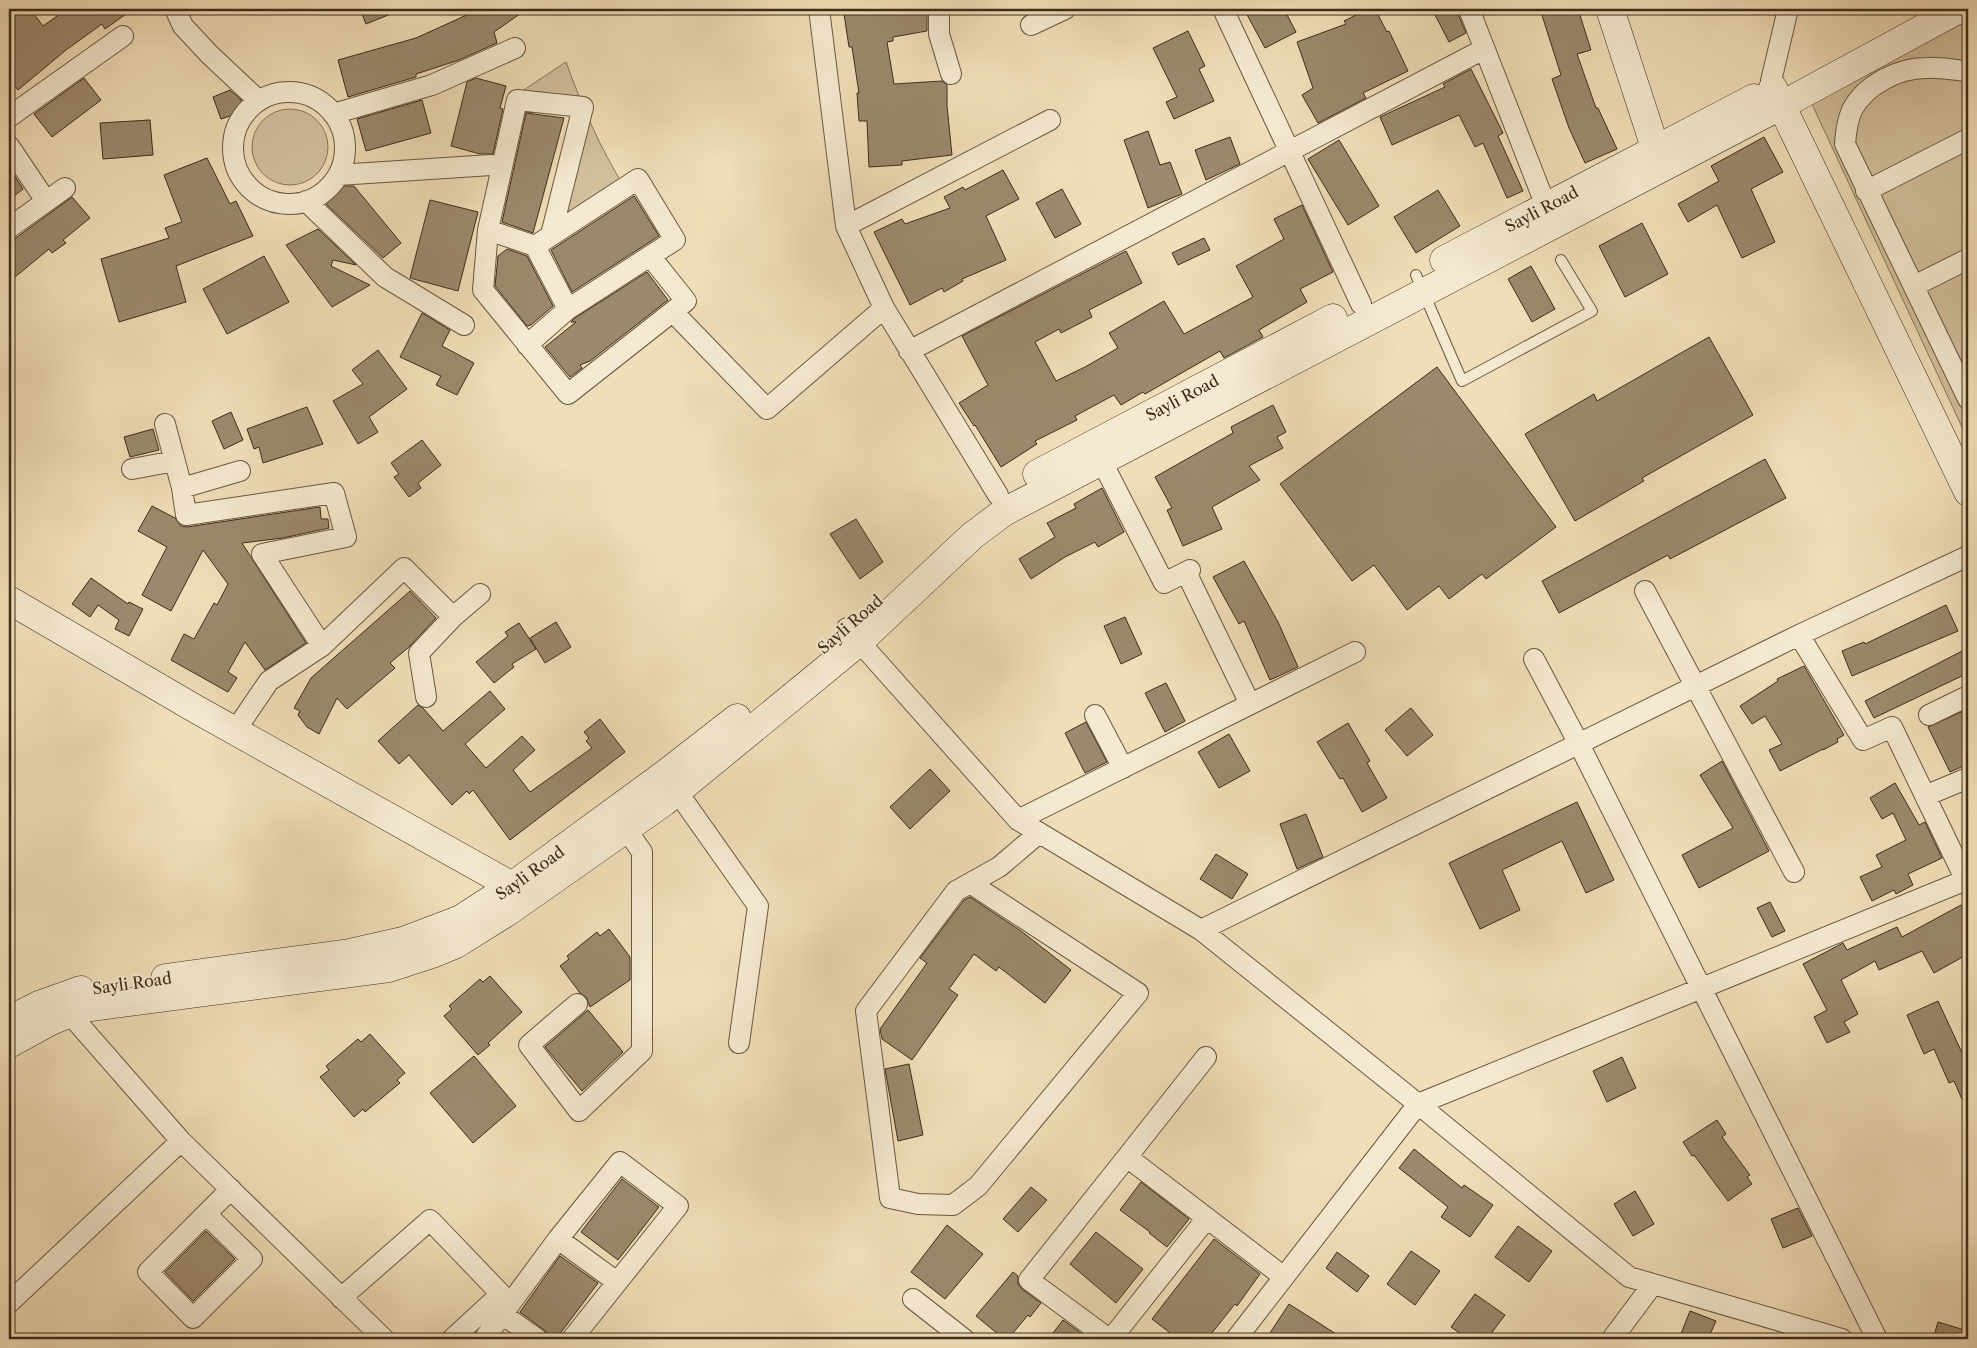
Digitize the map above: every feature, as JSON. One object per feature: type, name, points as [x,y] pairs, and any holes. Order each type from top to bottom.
[{"type":"main road","points":[[1610,9],[1666,155]]},
{"type":"main road","points":[[1629,9],[1666,155]]},
{"type":"main road","points":[[1778,96],[1921,9]]},
{"type":"main road","points":[[853,635],[989,522],[1098,453],[1778,96],[1959,9]]},
{"type":"main road","points":[[1778,96],[1968,492]]},
{"type":"main road","name":"Sayli Road","points":[[9,1020],[62,1006],[87,989],[350,953],[403,942],[461,919],[619,820],[671,782],[758,702],[853,635],[936,545],[998,495],[1098,453],[1362,304],[1420,284],[1546,206],[1666,155]]},
{"type":"main road","points":[[9,600],[235,731],[512,886]]},
{"type":"main road","points":[[9,1044],[62,1006],[104,1004],[363,972],[409,962],[456,944],[493,921],[619,820]]},
{"type":"street","points":[[176,9],[183,26],[208,54],[259,101]]},
{"type":"street","points":[[819,9],[846,226],[884,308],[998,495]]},
{"type":"street","points":[[939,9],[939,34],[950,74]]},
{"type":"street","points":[[1031,25],[1065,9]]},
{"type":"street","points":[[1224,9],[1362,304]]},
{"type":"street","points":[[1469,9],[1546,206]]},
{"type":"street","points":[[1778,96],[1771,81],[1788,9]]},
{"type":"street","points":[[9,117],[123,36]]},
{"type":"street","points":[[333,114],[432,85],[515,48]]},
{"type":"street","points":[[909,351],[1484,49]]},
{"type":"street","points":[[1968,72],[1925,68],[1903,72],[1874,86],[1853,109],[1847,124],[1845,144],[1866,191],[1968,399]]},
{"type":"street","points":[[293,92],[311,96],[326,106],[338,120],[344,138],[344,157],[338,175],[327,190],[306,201],[292,204],[274,202],[257,194],[243,181],[235,164],[233,146],[236,129],[245,113],[259,101],[275,94],[293,92]]},
{"type":"street","points":[[568,309],[543,241],[583,106],[517,100],[488,230],[483,290],[568,394],[686,301],[650,256]]},
{"type":"street","points":[[846,226],[1050,120]]},
{"type":"street","points":[[1866,191],[1968,139]]},
{"type":"street","points":[[9,146],[46,201]]},
{"type":"street","points":[[338,175],[491,165]]},
{"type":"street","points":[[488,230],[543,241],[638,179],[675,240],[568,309],[527,345]]},
{"type":"street","points":[[9,228],[64,188]]},
{"type":"street","points":[[306,201],[385,277],[464,325]]},
{"type":"street","points":[[1914,286],[1968,258]]},
{"type":"street","points":[[673,312],[767,408],[884,308]]},
{"type":"street","points":[[165,424],[182,488],[186,515],[334,493],[346,537],[262,554],[322,646]]},
{"type":"street","points":[[1098,453],[1164,583],[1188,571],[1250,704]]},
{"type":"street","points":[[132,469],[175,461]]},
{"type":"street","points":[[182,488],[240,471]]},
{"type":"street","points":[[1201,930],[1799,635],[1968,556]]},
{"type":"street","points":[[235,731],[269,681],[322,646],[404,568],[453,617]]},
{"type":"street","points":[[1645,591],[1794,872]]},
{"type":"street","points":[[426,697],[419,653],[453,617],[480,594]]},
{"type":"street","points":[[853,635],[1018,820],[1201,930],[1418,1104],[1629,1277],[1842,1339]]},
{"type":"street","points":[[1236,1339],[1418,1104],[1701,988],[1967,883],[1892,727],[1863,740],[1799,635]]},
{"type":"street","points":[[1018,820],[1355,652]]},
{"type":"street","points":[[1534,659],[1579,744],[1876,1339]]},
{"type":"street","points":[[1929,715],[1968,696]]},
{"type":"street","points":[[1095,715],[1123,768]]},
{"type":"street","points":[[1925,796],[1968,778]]},
{"type":"street","points":[[671,782],[758,906],[739,1043]]},
{"type":"street","points":[[577,1004],[529,1045],[579,1110],[642,1051],[642,852],[619,820]]},
{"type":"street","points":[[970,883],[1138,993],[978,1186],[952,1205],[918,1204],[890,1198],[866,1011],[956,891],[970,883],[999,867],[1039,833]]},
{"type":"street","points":[[62,1006],[181,1141],[384,1339]]},
{"type":"street","points":[[1206,1058],[1029,1280],[1110,1339],[1207,1218]]},
{"type":"street","points":[[9,1304],[181,1141]]},
{"type":"street","points":[[1127,1157],[1284,1277]]},
{"type":"street","points":[[484,1339],[558,1239],[620,1162],[678,1206],[572,1339]]},
{"type":"street","points":[[206,1214],[252,1259],[193,1318],[148,1272],[206,1214],[231,1189]]},
{"type":"street","points":[[342,1298],[430,1220],[501,1294],[452,1339]]},
{"type":"street","points":[[558,1239],[617,1282]]},
{"type":"street","points":[[1612,1339],[1653,1284]]},
{"type":"street","points":[[913,1299],[964,1339]]},
{"type":"street","points":[[502,1314],[537,1339]]},
{"type":"lane","points":[[1420,284],[1462,381],[1592,311],[1561,260]]},
{"type":"shaded area","points":[[1968,19],[1968,440],[1811,102]]},
{"type":"shaded area","points":[[566,62],[592,126],[607,158],[625,188],[551,235],[583,107],[513,97]]},
{"type":"shaded area","points":[[283,109],[297,109],[311,115],[322,126],[328,140],[325,162],[317,174],[297,185],[283,185],[269,179],[258,168],[252,154],[252,140],[258,126],[269,115]]},
{"type":"building","points":[[9,9],[30,9],[43,26],[67,9],[133,9],[105,29],[102,24],[66,50],[18,90],[9,79]]},
{"type":"building","points":[[360,9],[403,9],[366,24]]},
{"type":"building","points":[[480,9],[527,9],[494,32],[497,43],[459,60],[416,74],[416,77],[348,97],[338,60],[416,38]]},
{"type":"building","points":[[889,9],[890,14],[927,9],[927,31],[893,37],[893,41],[887,42],[894,84],[942,81],[947,85],[952,155],[902,161],[902,165],[869,167],[867,121],[859,121],[857,93],[859,93],[852,47],[849,47],[844,14]]},
{"type":"building","points":[[1244,9],[1284,9],[1296,32],[1265,48]]},
{"type":"building","points":[[1368,9],[1375,9],[1387,32],[1389,31],[1408,71],[1363,93],[1366,98],[1318,123],[1302,95],[1313,88],[1297,42],[1346,24],[1344,21]]},
{"type":"building","points":[[1442,9],[1456,9],[1466,33],[1449,42],[1434,13]]},
{"type":"building","points":[[1540,9],[1578,9],[1591,50],[1577,54],[1596,108],[1598,108],[1617,149],[1585,163],[1569,128],[1552,79],[1561,75]]},
{"type":"building","points":[[1188,31],[1205,66],[1199,69],[1214,101],[1174,119],[1166,102],[1177,97],[1153,48]]},
{"type":"building","points":[[1471,69],[1503,133],[1498,136],[1523,191],[1507,198],[1483,143],[1475,147],[1459,115],[1392,145],[1380,117],[1445,87],[1443,84]]},
{"type":"building","points":[[84,78],[101,100],[52,137],[34,114]]},
{"type":"building","points":[[476,78],[506,86],[500,108],[503,109],[493,154],[480,154],[451,146],[467,82]]},
{"type":"building","points":[[230,90],[241,100],[245,111],[221,119],[213,97]]},
{"type":"building","points":[[422,100],[431,133],[366,151],[357,119]]},
{"type":"building","points":[[526,113],[564,118],[533,233],[502,222]]},
{"type":"building","points":[[150,120],[153,155],[103,159],[100,123]]},
{"type":"building","points":[[1148,131],[1160,165],[1170,162],[1182,194],[1148,208],[1124,140]]},
{"type":"building","points":[[1230,137],[1240,164],[1206,180],[1195,150]]},
{"type":"building","points":[[1764,137],[1783,172],[1751,189],[1775,242],[1742,258],[1717,205],[1688,222],[1678,204],[1719,181],[1711,166]]},
{"type":"building","points":[[1339,140],[1379,206],[1348,225],[1308,159]]},
{"type":"building","points":[[207,158],[230,204],[236,201],[253,236],[176,266],[186,302],[119,322],[101,259],[169,238],[165,228],[182,222],[164,175]]},
{"type":"building","points":[[9,167],[23,189],[9,200]]},
{"type":"building","points":[[1003,170],[1019,199],[986,216],[1006,260],[962,279],[963,281],[944,292],[942,288],[910,305],[874,232],[902,219],[905,224],[950,208],[944,197],[963,187],[965,190]]},
{"type":"building","points":[[344,186],[354,186],[401,243],[383,258],[325,203]]},
{"type":"building","points":[[1062,189],[1081,224],[1055,238],[1036,203]]},
{"type":"building","points":[[1438,190],[1460,226],[1416,253],[1394,217]]},
{"type":"building","points":[[634,196],[659,236],[572,292],[551,250]]},
{"type":"building","points":[[72,197],[90,218],[63,240],[66,243],[52,253],[49,249],[9,282],[9,240],[16,238]]},
{"type":"building","points":[[430,200],[478,212],[458,291],[410,278]]},
{"type":"building","points":[[1302,205],[1333,272],[1300,289],[1307,302],[1259,330],[1263,337],[1224,358],[1220,351],[1145,394],[1143,392],[1121,405],[1114,395],[1075,416],[1077,420],[1035,441],[1037,444],[1001,467],[959,403],[988,385],[962,336],[1126,251],[1142,283],[1089,310],[1092,317],[1061,333],[1059,329],[1035,342],[1056,381],[1118,348],[1109,333],[1164,301],[1184,334],[1253,297],[1236,266],[1284,239],[1274,219]]},
{"type":"building","points":[[1642,223],[1668,274],[1625,297],[1599,246]]},
{"type":"building","points":[[318,229],[356,265],[333,260],[331,266],[370,285],[332,307],[286,245]]},
{"type":"building","points":[[1204,238],[1210,250],[1178,265],[1172,253]]},
{"type":"building","points":[[507,249],[527,256],[553,306],[531,325],[527,326],[495,286],[498,256]]},
{"type":"building","points":[[264,256],[289,302],[227,334],[203,289]]},
{"type":"building","points":[[1531,266],[1555,309],[1532,322],[1508,279]]},
{"type":"building","points":[[647,272],[668,300],[590,361],[580,365],[582,368],[570,377],[545,347],[576,322],[571,322],[575,318]]},
{"type":"building","points":[[422,313],[450,330],[442,346],[474,363],[457,395],[436,385],[441,376],[400,357]]},
{"type":"building","points":[[1709,337],[1753,415],[1642,478],[1644,481],[1575,521],[1525,434],[1594,394],[1597,401]]},
{"type":"building","points":[[378,350],[407,389],[369,417],[378,432],[358,444],[333,401],[363,384],[352,370]]},
{"type":"building","points":[[1437,367],[1556,527],[1486,579],[1482,574],[1449,599],[1439,586],[1407,610],[1374,565],[1352,581],[1280,484]]},
{"type":"building","points":[[1273,405],[1286,432],[1277,437],[1283,448],[1249,466],[1260,480],[1212,507],[1222,529],[1183,546],[1167,510],[1172,508],[1155,477],[1233,433],[1231,427]]},
{"type":"building","points":[[307,407],[323,444],[263,463],[259,447],[254,449],[247,429]]},
{"type":"building","points":[[231,412],[243,440],[224,449],[212,421]]},
{"type":"building","points":[[153,429],[159,450],[130,457],[124,437]]},
{"type":"building","points":[[422,440],[441,465],[418,483],[421,488],[409,497],[394,477],[399,474],[391,463]]},
{"type":"building","points":[[1765,459],[1786,498],[1670,559],[1668,555],[1559,613],[1542,581]]},
{"type":"building","points":[[1102,488],[1124,532],[1098,547],[1095,542],[1065,557],[1031,579],[1019,559],[1055,537],[1047,523],[1076,508],[1074,504]]},
{"type":"building","points":[[152,506],[175,518],[181,526],[187,527],[320,507],[321,519],[328,519],[329,528],[283,538],[242,543],[306,643],[265,670],[245,642],[228,672],[237,678],[228,692],[171,660],[184,634],[194,639],[214,603],[217,605],[228,584],[203,550],[171,611],[142,595],[167,547],[138,531]]},
{"type":"building","points":[[856,519],[883,562],[860,579],[830,534]]},
{"type":"building","points":[[1244,561],[1278,622],[1298,667],[1270,680],[1244,621],[1239,624],[1213,577]]},
{"type":"building","points":[[91,578],[128,604],[129,602],[143,609],[129,636],[115,629],[119,620],[98,605],[90,617],[72,604]]},
{"type":"building","points":[[410,591],[436,618],[409,647],[390,663],[395,668],[347,709],[337,698],[319,734],[307,727],[298,715],[300,711],[294,708],[311,678]]},
{"type":"building","points":[[1946,605],[1958,631],[1852,676],[1842,651],[1864,642],[1865,644]]},
{"type":"building","points":[[1125,617],[1142,654],[1121,664],[1104,626]]},
{"type":"building","points":[[556,622],[571,647],[545,663],[530,638]]},
{"type":"building","points":[[519,623],[536,649],[512,664],[514,667],[494,683],[476,662],[508,636],[505,632]]},
{"type":"building","points":[[1968,648],[1968,673],[1874,718],[1865,701]]},
{"type":"building","points":[[1804,666],[1844,735],[1837,739],[1838,742],[1780,771],[1769,750],[1782,744],[1765,716],[1752,724],[1740,706],[1778,681],[1777,679]]},
{"type":"building","points":[[1166,683],[1185,721],[1165,732],[1145,693]]},
{"type":"building","points":[[490,691],[505,709],[465,744],[486,768],[522,736],[535,750],[513,770],[530,792],[592,748],[586,741],[589,738],[584,732],[600,719],[625,752],[510,840],[473,790],[469,794],[467,791],[452,805],[409,755],[399,764],[378,741],[418,705],[423,708],[443,731]]},
{"type":"building","points":[[1411,708],[1433,735],[1407,756],[1385,730]]},
{"type":"building","points":[[1968,709],[1968,764],[1950,772],[1928,727]]},
{"type":"building","points":[[1086,722],[1107,762],[1085,773],[1065,733]]},
{"type":"building","points":[[1348,723],[1370,761],[1367,763],[1387,798],[1362,812],[1343,778],[1340,779],[1317,742]]},
{"type":"building","points":[[1229,734],[1250,771],[1219,788],[1198,752]]},
{"type":"building","points":[[1722,761],[1769,851],[1699,888],[1682,855],[1733,828],[1700,775]]},
{"type":"building","points":[[930,769],[950,791],[910,829],[890,807]]},
{"type":"building","points":[[1895,783],[1919,825],[1925,822],[1942,858],[1908,874],[1913,885],[1896,894],[1894,890],[1872,901],[1860,877],[1882,867],[1876,855],[1906,840],[1893,813],[1882,819],[1870,798]]},
{"type":"building","points":[[1577,802],[1614,880],[1586,893],[1562,841],[1502,870],[1520,910],[1480,929],[1449,863]]},
{"type":"building","points":[[1306,814],[1323,857],[1297,869],[1280,824]]},
{"type":"building","points":[[1216,854],[1248,874],[1232,899],[1200,879]]},
{"type":"building","points":[[970,897],[1021,931],[1071,970],[1045,1003],[999,967],[996,971],[974,954],[949,989],[958,995],[912,1060],[882,1039],[880,1029],[927,963],[920,958],[964,900]]},
{"type":"building","points":[[1770,902],[1785,931],[1772,937],[1757,908]]},
{"type":"building","points":[[1961,905],[1968,918],[1968,954],[1934,973],[1922,951],[1879,970],[1875,961],[1841,980],[1858,1014],[1844,1022],[1850,1032],[1827,1043],[1814,1017],[1827,1010],[1803,964],[1843,943],[1847,950],[1897,927],[1902,937]]},
{"type":"building","points":[[609,929],[630,957],[630,980],[590,1007],[586,997],[580,993],[560,966],[569,959],[567,956],[597,932],[600,936]]},
{"type":"building","points":[[490,976],[522,1012],[488,1043],[490,1045],[478,1055],[444,1016],[452,1009],[449,1006],[480,979],[483,982]]},
{"type":"building","points":[[1938,1001],[1963,1055],[1968,1052],[1968,1113],[1954,1081],[1949,1083],[1934,1049],[1924,1054],[1907,1015]]},
{"type":"building","points":[[588,1010],[623,1052],[582,1091],[545,1047]]},
{"type":"building","points":[[370,1034],[405,1073],[397,1080],[400,1083],[365,1112],[363,1109],[354,1117],[320,1077],[329,1070],[326,1066],[358,1039],[361,1042]]},
{"type":"building","points":[[474,1056],[516,1106],[473,1143],[430,1093]]},
{"type":"building","points":[[1622,1057],[1636,1088],[1607,1102],[1593,1071]]},
{"type":"building","points":[[909,1064],[923,1135],[898,1141],[885,1069]]},
{"type":"building","points":[[1717,1120],[1726,1134],[1722,1137],[1750,1175],[1747,1177],[1752,1184],[1728,1201],[1683,1142]]},
{"type":"building","points":[[1414,1149],[1462,1188],[1464,1185],[1493,1205],[1470,1237],[1441,1217],[1448,1207],[1399,1168]]},
{"type":"building","points":[[622,1179],[659,1207],[618,1260],[581,1232]]},
{"type":"building","points":[[1141,1182],[1189,1219],[1167,1247],[1120,1210]]},
{"type":"building","points":[[1031,1187],[1047,1200],[1018,1232],[1003,1219]]},
{"type":"building","points":[[1635,1191],[1654,1224],[1633,1236],[1614,1204]]},
{"type":"building","points":[[1798,1208],[1812,1236],[1783,1248],[1771,1219]]},
{"type":"building","points":[[947,1225],[983,1254],[945,1299],[911,1272]]},
{"type":"building","points":[[1518,1226],[1552,1251],[1529,1282],[1495,1257]]},
{"type":"building","points":[[206,1231],[235,1259],[193,1301],[165,1272]]},
{"type":"building","points":[[1096,1232],[1143,1269],[1116,1303],[1070,1264]]},
{"type":"building","points":[[1214,1239],[1260,1274],[1237,1306],[1235,1304],[1207,1339],[1178,1339],[1152,1319]]},
{"type":"building","points":[[1411,1251],[1440,1271],[1415,1305],[1387,1284]]},
{"type":"building","points":[[1337,1252],[1369,1276],[1357,1292],[1326,1268]]},
{"type":"building","points":[[560,1256],[598,1283],[556,1339],[520,1312]]},
{"type":"building","points":[[1013,1272],[1018,1276],[1018,1284],[1022,1289],[1041,1303],[1008,1339],[1004,1339],[976,1316]]},
{"type":"building","points":[[1475,1294],[1505,1315],[1487,1339],[1468,1339],[1451,1327]]},
{"type":"building","points":[[1289,1304],[1344,1339],[1266,1339]]},
{"type":"building","points":[[1690,1311],[1716,1321],[1708,1339],[1679,1339]]},
{"type":"building","points":[[1063,1320],[1089,1339],[1061,1339],[1053,1333]]},
{"type":"building","points":[[1938,1322],[1968,1331],[1968,1339],[1933,1339]]}]
